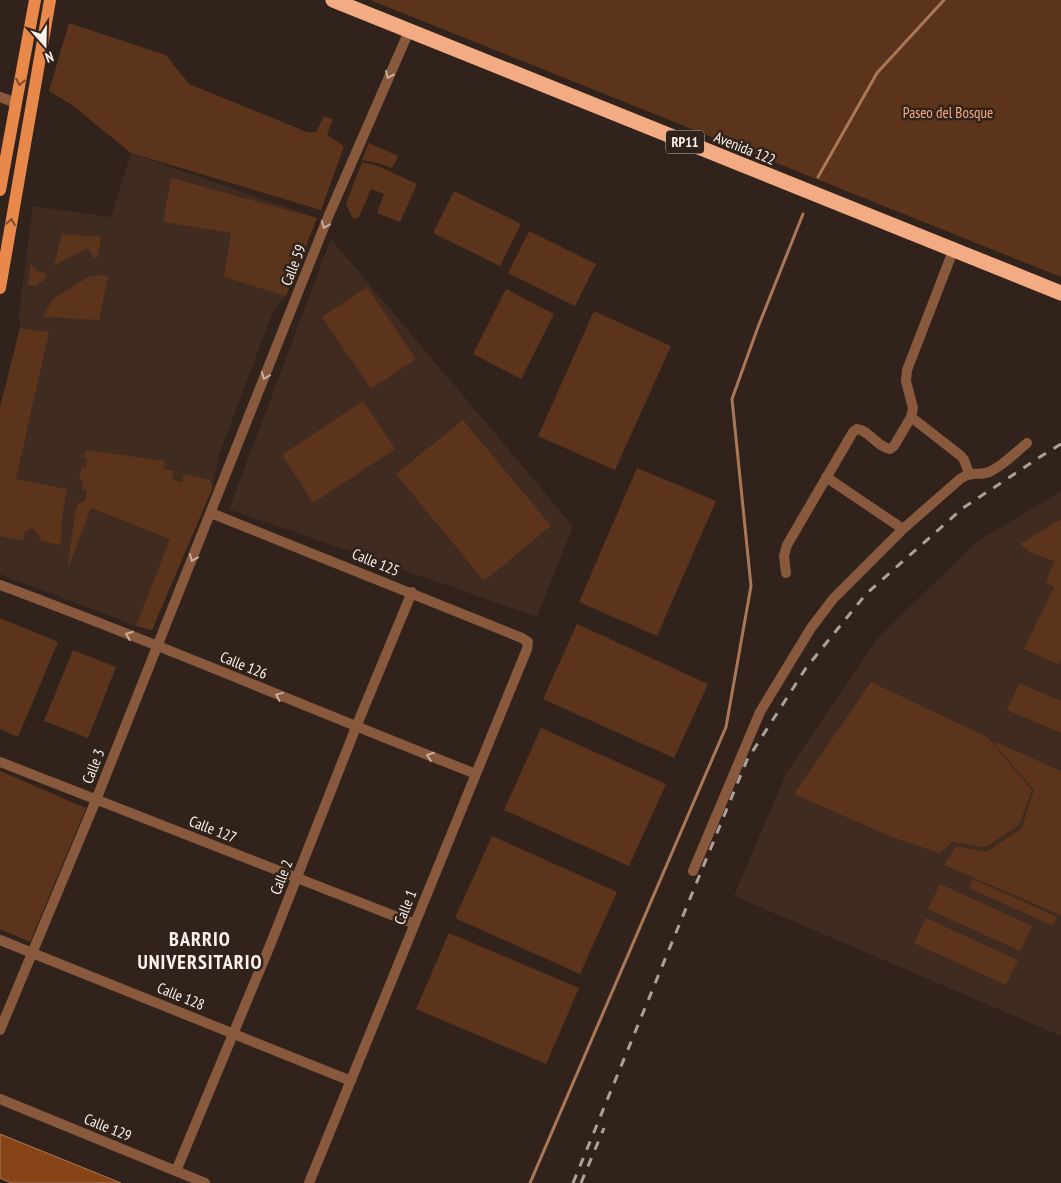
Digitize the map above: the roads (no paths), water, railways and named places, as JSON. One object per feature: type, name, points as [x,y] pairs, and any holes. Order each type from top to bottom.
[{"type":"highway","name":"Avenida 122","points":[[333,0],[1061,293]]},
{"type":"main road","points":[[0,190],[35,0]]},
{"type":"main road","points":[[0,288],[50,0]]},
{"type":"street","name":"Calle 59","points":[[211,513],[328,217],[409,31]]},
{"type":"street","points":[[0,97],[16,103]]},
{"type":"street","points":[[786,573],[784,556],[787,545],[853,432],[857,429],[863,430],[884,448],[890,449],[894,446],[911,417],[913,408],[906,381],[907,370],[953,251]]},
{"type":"street","points":[[911,417],[961,456],[969,473]]},
{"type":"street","points":[[693,871],[760,712],[811,628],[833,599],[903,529],[969,473],[984,474],[992,471],[1027,443]]},
{"type":"street","points":[[826,477],[903,529]]},
{"type":"street","name":"Calle 125","points":[[211,513],[412,592],[528,642]]},
{"type":"street","name":"Calle 3","points":[[0,1030],[96,800],[211,513]]},
{"type":"street","name":"Calle 126","points":[[0,584],[476,774]]},
{"type":"street","name":"Calle 2","points":[[176,1171],[412,592]]},
{"type":"street","name":"Calle 1","points":[[309,1183],[528,642]]},
{"type":"street","name":"Calle 127","points":[[0,762],[414,924]]},
{"type":"street","name":"Calle 128","points":[[0,940],[351,1081]]},
{"type":"street","name":"Calle 129","points":[[0,1099],[205,1183]]},
{"type":"waterway","points":[[818,177],[877,73],[944,0]]},
{"type":"waterway","points":[[530,1183],[726,727],[751,586],[732,399],[758,327],[803,214]]},
{"type":"railway","points":[[573,1183],[747,760],[806,668],[866,594],[963,508],[1061,444]]},
{"type":"railway","points":[[581,1183],[604,1128]]},
{"type":"district","name":"BARRIO UNIVERSITARIO","points":[[200,950]]},
{"type":"park label","name":"Paseo del Bosque","points":[[948,112]]}]
